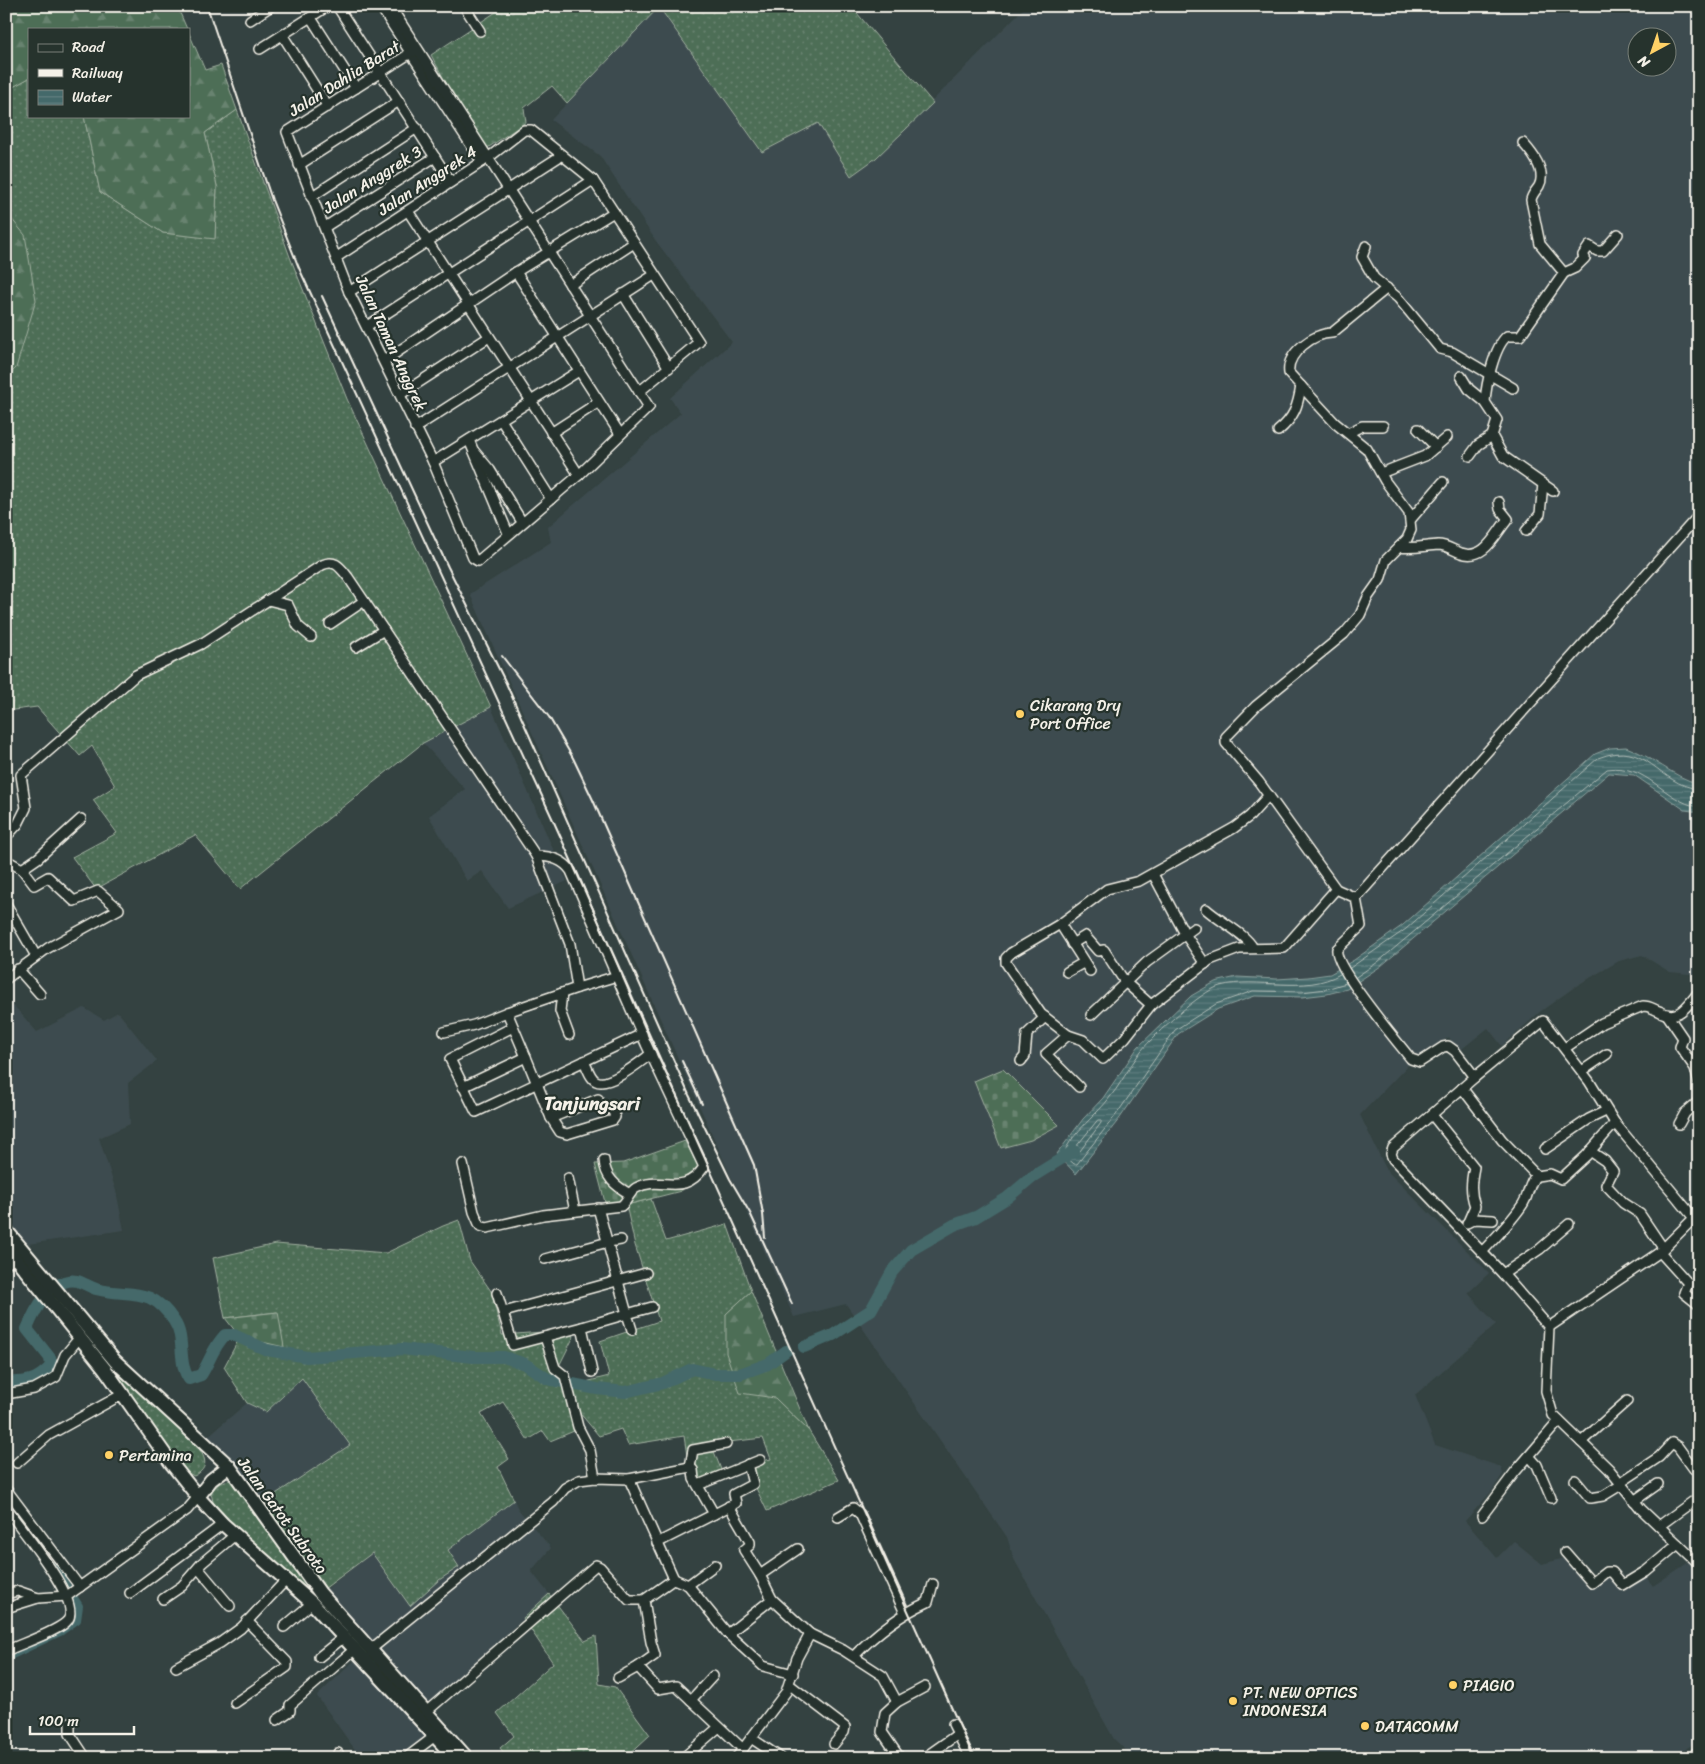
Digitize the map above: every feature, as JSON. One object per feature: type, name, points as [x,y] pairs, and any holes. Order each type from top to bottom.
[{"type":"highway","name":"Jalan Gatot Subroto","points":[[6,1230],[38,1277],[63,1307],[129,1376],[229,1466],[308,1578],[467,1758]]},
{"type":"highway","name":"Jalan Gatot Subroto","points":[[6,1246],[11,1261],[38,1277]]},
{"type":"highway","name":"Jalan Gatot Subroto","points":[[63,1307],[80,1337],[171,1463],[198,1497],[223,1524],[312,1602],[455,1758]]},
{"type":"highway","points":[[198,1497],[210,1480],[229,1466]]},
{"type":"street","points":[[250,20],[271,6]]},
{"type":"street","points":[[260,49],[328,6]]},
{"type":"street","points":[[337,6],[451,182]]},
{"type":"street","points":[[380,6],[414,51],[485,160],[529,221],[649,408],[579,475],[508,533],[476,462],[474,450]]},
{"type":"street","points":[[390,6],[414,51]]},
{"type":"street","points":[[464,6],[480,31]]},
{"type":"street","points":[[310,18],[356,88]]},
{"type":"street","points":[[283,36],[328,107]]},
{"type":"street","name":"Jalan Dahlia Barat","points":[[287,132],[414,51]]},
{"type":"street","points":[[299,164],[399,101]]},
{"type":"street","points":[[311,196],[417,128]]},
{"type":"street","name":"Jalan Anggrek 4","points":[[338,257],[485,160],[524,130],[531,130],[562,155]]},
{"type":"street","name":"Jalan Taman Anggrek","points":[[287,132],[311,196],[338,257],[349,292],[433,462],[474,558],[479,560],[508,533]]},
{"type":"street","points":[[1522,143],[1536,158],[1540,178],[1540,184],[1531,200],[1536,235],[1545,252],[1564,273]]},
{"type":"street","points":[[349,292],[562,155],[593,180],[699,342],[639,392]]},
{"type":"street","name":"Jalan Anggrek 3","points":[[325,227],[435,157]]},
{"type":"street","points":[[367,326],[593,180]]},
{"type":"street","points":[[408,211],[579,475]]},
{"type":"street","points":[[384,361],[469,306],[516,272],[614,212]]},
{"type":"street","points":[[1470,456],[1478,445],[1492,436],[1497,420],[1485,398],[1494,358],[1502,341],[1507,336],[1520,336],[1564,273],[1582,262],[1585,258],[1582,255],[1589,246],[1597,251],[1603,251],[1618,234]]},
{"type":"street","points":[[570,284],[634,243]]},
{"type":"street","points":[[1366,246],[1362,257],[1374,278],[1398,298],[1440,349],[1452,352],[1513,388]]},
{"type":"street","points":[[516,272],[620,434]]},
{"type":"street","points":[[415,428],[510,369],[654,275]]},
{"type":"street","points":[[1386,288],[1332,333],[1325,333],[1311,339],[1293,356],[1288,366],[1289,373],[1329,418],[1367,449],[1411,519]]},
{"type":"street","points":[[623,294],[669,368]]},
{"type":"street","points":[[401,394],[489,337]]},
{"type":"street","points":[[433,462],[579,370]]},
{"type":"street","points":[[1461,376],[1476,395],[1485,398]]},
{"type":"street","points":[[1278,431],[1296,411],[1301,386]]},
{"type":"street","points":[[551,433],[599,402]]},
{"type":"street","points":[[501,420],[551,499]]},
{"type":"street","points":[[1348,432],[1362,426],[1383,426]]},
{"type":"street","points":[[1418,429],[1436,447]]},
{"type":"street","points":[[1492,436],[1503,456],[1553,491]]},
{"type":"street","points":[[1381,473],[1425,456],[1446,437]]},
{"type":"street","points":[[468,440],[487,466],[522,522]]},
{"type":"street","points":[[1356,898],[1336,889],[1269,795],[1227,747],[1226,737],[1256,706],[1344,634],[1360,614],[1368,597],[1380,580],[1384,563],[1409,535],[1411,519],[1443,482]]},
{"type":"street","points":[[1526,531],[1540,514],[1543,484]]},
{"type":"street","points":[[1399,547],[1422,548],[1439,545],[1467,555],[1479,552],[1490,544],[1508,519],[1500,509],[1499,502]]},
{"type":"street","points":[[1356,898],[1699,515]]},
{"type":"street","points":[[6,836],[25,813],[25,802],[20,780],[26,769],[113,697],[136,674],[201,644],[329,562],[334,562],[384,630],[536,856],[570,944],[577,988]]},
{"type":"street","points":[[268,600],[288,605],[298,626],[311,637]]},
{"type":"street","points":[[330,624],[364,601]]},
{"type":"street","points":[[356,647],[384,630]]},
{"type":"street","points":[[1269,795],[1250,816],[1234,828],[1153,874],[1131,884],[1107,889],[1060,924],[1018,948],[1006,958],[1008,966],[1045,1017],[1068,1035],[1080,1038],[1103,1060],[1125,1038],[1151,1005],[1206,964],[1232,951],[1253,948],[1284,948],[1336,889]]},
{"type":"street","points":[[22,869],[38,858],[81,819]]},
{"type":"street","points":[[463,1164],[474,1212],[482,1227],[575,1211],[621,1206],[637,1188],[647,1185],[688,1183],[704,1167],[651,1054],[583,895],[568,866],[556,858],[536,856]]},
{"type":"street","points":[[6,860],[22,869],[34,885],[48,878],[74,900],[98,891],[119,909],[36,956],[7,977]]},
{"type":"street","points":[[1153,874],[1185,934],[1206,964]]},
{"type":"street","points":[[1356,898],[1361,926],[1337,949],[1339,960],[1358,990],[1413,1061],[1420,1062],[1443,1046],[1448,1046],[1475,1077]]},
{"type":"street","points":[[6,904],[36,956]]},
{"type":"street","points":[[1206,909],[1223,924],[1245,938],[1253,948]]},
{"type":"street","points":[[1060,924],[1083,963],[1090,971]]},
{"type":"street","points":[[1091,1015],[1125,982],[1194,928]]},
{"type":"street","points":[[1072,944],[1082,937],[1087,937],[1098,951],[1104,950],[1125,982],[1151,1005]]},
{"type":"street","points":[[1067,972],[1083,963]]},
{"type":"street","points":[[18,969],[40,994]]},
{"type":"street","points":[[444,1032],[474,1025],[562,993],[618,976]]},
{"type":"street","points":[[562,993],[560,1011],[569,1036]]},
{"type":"street","points":[[1565,1048],[1602,1024],[1643,1006],[1649,1006],[1668,1016],[1675,1016],[1682,1012],[1698,993]]},
{"type":"street","points":[[507,1012],[539,1083],[551,1118],[558,1130],[568,1134],[613,1120],[616,1117],[612,1108]]},
{"type":"street","points":[[1668,1016],[1683,1038],[1680,1047],[1695,1068],[1698,1082]]},
{"type":"street","points":[[1020,1061],[1025,1056],[1028,1034],[1045,1017]]},
{"type":"street","points":[[1549,1327],[1662,1250],[1696,1219],[1615,1123],[1582,1071],[1547,1024],[1541,1021],[1402,1140],[1391,1154],[1400,1168],[1503,1274],[1549,1327],[1546,1391],[1549,1406],[1559,1421],[1621,1484],[1634,1501],[1699,1564]]},
{"type":"street","points":[[513,1027],[450,1059],[476,1112],[642,1034]]},
{"type":"street","points":[[1068,1035],[1046,1054],[1079,1087]]},
{"type":"street","points":[[584,1061],[596,1081],[604,1082],[618,1077],[651,1054]]},
{"type":"street","points":[[1582,1071],[1607,1054]]},
{"type":"street","points":[[463,1087],[526,1057]]},
{"type":"street","points":[[1462,1088],[1502,1140],[1536,1175]]},
{"type":"street","points":[[551,1118],[598,1099]]},
{"type":"street","points":[[1679,1124],[1686,1113],[1699,1101]]},
{"type":"street","points":[[1545,1149],[1589,1119],[1606,1111]]},
{"type":"street","points":[[1432,1115],[1474,1167],[1471,1194],[1475,1206],[1468,1222],[1460,1230]]},
{"type":"street","points":[[1482,1252],[1522,1206],[1527,1195],[1528,1186],[1536,1175],[1550,1174],[1561,1180],[1615,1123]]},
{"type":"street","points":[[1590,1151],[1605,1161],[1614,1171],[1606,1185],[1623,1203],[1644,1218],[1662,1250],[1688,1283],[1684,1293],[1699,1305]]},
{"type":"street","points":[[604,1160],[605,1171],[610,1178],[630,1194]]},
{"type":"street","points":[[568,1178],[575,1211]]},
{"type":"street","points":[[598,1208],[632,1330]]},
{"type":"street","points":[[1468,1222],[1475,1219],[1493,1220]]},
{"type":"street","points":[[1503,1274],[1540,1249],[1569,1224]]},
{"type":"street","points":[[545,1259],[621,1240]]},
{"type":"street","points":[[504,1312],[646,1273]]},
{"type":"street","points":[[497,1293],[513,1345],[652,1307]]},
{"type":"street","points":[[582,1327],[592,1372]]},
{"type":"street","points":[[6,1394],[34,1389],[56,1377],[66,1355],[80,1337]]},
{"type":"street","points":[[545,1337],[555,1368],[566,1376],[578,1427],[590,1450],[595,1478]]},
{"type":"street","points":[[17,1463],[49,1435],[123,1394]]},
{"type":"street","points":[[1581,1442],[1627,1401]]},
{"type":"street","points":[[1482,1516],[1559,1421]]},
{"type":"street","points":[[1575,1480],[1590,1498],[1603,1496],[1659,1457],[1672,1443],[1678,1447],[1694,1469]]},
{"type":"street","points":[[714,1514],[690,1467],[693,1450],[726,1444]]},
{"type":"street","points":[[1529,1456],[1537,1465],[1551,1498]]},
{"type":"street","points":[[698,1484],[760,1460]]},
{"type":"street","points":[[657,1543],[736,1503],[734,1494],[753,1484],[748,1464]]},
{"type":"street","points":[[370,1650],[553,1502],[571,1482],[595,1478],[628,1479],[690,1467]]},
{"type":"street","points":[[628,1479],[674,1579],[688,1585],[728,1634],[763,1666],[793,1674]]},
{"type":"street","points":[[1634,1501],[1658,1484]]},
{"type":"street","points":[[6,1489],[79,1587]]},
{"type":"street","points":[[6,1608],[38,1598],[68,1595],[187,1510],[198,1497]]},
{"type":"street","points":[[1659,1526],[1699,1497]]},
{"type":"street","points":[[729,1506],[750,1542],[750,1545],[744,1550],[772,1599],[810,1634],[854,1656],[885,1678],[897,1702]]},
{"type":"street","points":[[6,1508],[68,1595],[71,1613],[67,1622],[6,1651]]},
{"type":"street","points":[[838,1517],[853,1508],[860,1514],[905,1612]]},
{"type":"street","points":[[130,1593],[223,1524]]},
{"type":"street","points":[[162,1599],[182,1586],[198,1568],[235,1535]]},
{"type":"street","points":[[1565,1552],[1592,1583],[1606,1572],[1612,1572],[1623,1585],[1646,1572],[1678,1544]]},
{"type":"street","points":[[760,1575],[798,1549]]},
{"type":"street","points":[[426,1712],[596,1565],[600,1567],[626,1598],[644,1600],[674,1579]]},
{"type":"street","points":[[688,1585],[715,1565]]},
{"type":"street","points":[[198,1568],[230,1606]]},
{"type":"street","points":[[176,1667],[220,1643],[247,1622],[286,1579]]},
{"type":"street","points":[[854,1656],[876,1634],[905,1612],[928,1602],[933,1584]]},
{"type":"street","points":[[6,1594],[18,1591],[38,1598]]},
{"type":"street","points":[[728,1634],[772,1599]]},
{"type":"street","points":[[618,1678],[655,1655],[644,1600]]},
{"type":"street","points":[[284,1627],[312,1602]]},
{"type":"street","points":[[235,1703],[278,1676],[288,1665],[247,1622]]},
{"type":"street","points":[[736,1758],[790,1685],[797,1658],[810,1634]]},
{"type":"street","points":[[318,1657],[344,1636]]},
{"type":"street","points":[[277,1720],[290,1711],[290,1705],[355,1649]]},
{"type":"street","points":[[638,1667],[658,1689],[676,1686],[743,1749]]},
{"type":"street","points":[[691,1700],[713,1676]]},
{"type":"street","points":[[790,1685],[845,1727],[844,1732],[834,1744]]},
{"type":"street","points":[[900,1758],[883,1735],[885,1711],[924,1687]]},
{"type":"street","points":[[70,1722],[70,1734],[86,1758]]},
{"type":"street","points":[[952,1724],[970,1758]]},
{"type":"street","points":[[683,1758],[719,1727]]},
{"type":"street","points":[[924,1758],[958,1734]]},
{"type":"street","points":[[406,1758],[435,1736]]},
{"type":"street","points":[[751,1738],[781,1758]]},
{"type":"shaded area","points":[[1026,6],[1699,6],[1699,975],[1670,972],[1642,955],[1619,961],[1576,986],[1541,1011],[1502,1046],[1488,1028],[1458,1052],[1449,1037],[1412,1061],[1360,1115],[1387,1171],[1489,1273],[1468,1293],[1496,1324],[1415,1395],[1435,1445],[1501,1467],[1503,1474],[1491,1492],[1465,1521],[1497,1558],[1514,1541],[1542,1564],[1565,1558],[1591,1589],[1608,1576],[1624,1592],[1645,1576],[1653,1586],[1689,1562],[1699,1569],[1699,1740],[1672,1758],[1134,1758],[1114,1739],[1014,1559],[1007,1537],[846,1304],[794,1317],[470,594],[551,542],[548,527],[681,413],[670,398],[732,342],[656,241],[600,156],[551,120],[659,7],[762,151],[818,123],[876,158]]},
{"type":"shaded area","points":[[491,707],[567,881],[508,908],[482,871],[467,881],[429,816],[465,789],[423,743]]},
{"type":"shaded area","points":[[6,997],[37,1032],[84,1008],[104,1020],[118,1012],[157,1061],[128,1083],[130,1124],[99,1138],[116,1191],[124,1230],[21,1245],[6,1226]]},
{"type":"shaded area","points":[[302,1378],[350,1445],[265,1501],[207,1437],[247,1403],[266,1412]]},
{"type":"shaded area","points":[[514,1500],[518,1509],[551,1548],[531,1571],[549,1594],[428,1708],[445,1726],[404,1758],[361,1758],[317,1696],[355,1660],[305,1606],[372,1553],[410,1605],[439,1580],[459,1567],[448,1550]]},
{"type":"green space","points":[[6,6],[177,6],[187,28],[28,28],[28,79],[13,87],[6,80]]},
{"type":"green space","points":[[505,6],[776,6],[783,14],[791,6],[851,6],[933,103],[876,158],[851,176],[818,123],[762,152],[659,7],[567,103],[552,86],[524,108],[526,122],[483,151],[431,55]]},
{"type":"green space","points":[[190,35],[205,70],[221,65],[237,110],[205,133],[217,186],[215,239],[163,233],[100,192],[84,118],[190,118]]},
{"type":"green space","points":[[28,79],[28,118],[84,118],[100,192],[163,233],[215,238],[217,186],[205,133],[237,110],[290,257],[347,399],[491,707],[423,743],[240,889],[195,835],[96,889],[72,857],[117,833],[93,800],[115,786],[92,746],[80,756],[37,707],[6,711],[6,378],[16,368],[10,218],[6,219],[6,80],[13,87]]},
{"type":"green space","points":[[10,217],[25,235],[36,300],[16,368],[6,378],[6,219]]},
{"type":"green space","points":[[1003,1069],[1059,1125],[1031,1140],[1001,1148],[974,1081]]},
{"type":"green space","points":[[685,1141],[702,1174],[681,1191],[607,1210],[595,1164],[623,1163]]},
{"type":"green space","points":[[651,1199],[666,1241],[727,1224],[751,1291],[726,1314],[775,1398],[809,1431],[839,1480],[767,1511],[745,1465],[771,1459],[763,1438],[711,1444],[722,1472],[691,1483],[684,1436],[628,1445],[621,1429],[599,1436],[579,1412],[570,1415],[574,1431],[550,1441],[543,1431],[528,1440],[503,1402],[481,1414],[509,1459],[498,1467],[514,1500],[448,1550],[459,1567],[439,1580],[410,1606],[372,1553],[324,1589],[304,1566],[265,1501],[350,1445],[302,1378],[266,1412],[247,1403],[224,1367],[240,1337],[283,1347],[277,1312],[225,1318],[213,1258],[276,1244],[386,1253],[459,1220],[470,1261],[491,1291],[502,1335],[570,1330],[574,1336],[555,1374],[562,1388],[609,1376],[600,1341],[659,1321],[635,1245],[626,1205]]},
{"type":"green space","points":[[751,1291],[809,1431],[775,1398],[740,1393],[726,1353],[726,1314]]},
{"type":"green space","points":[[278,1312],[284,1347],[240,1337],[225,1318]]},
{"type":"green space","points":[[108,1364],[196,1445],[205,1462],[199,1473],[194,1476],[180,1469]]},
{"type":"green space","points":[[229,1480],[236,1483],[243,1491],[290,1565],[311,1594],[231,1524],[214,1506],[211,1493],[218,1484]]},
{"type":"green space","points":[[549,1594],[585,1641],[596,1636],[599,1684],[615,1687],[650,1735],[625,1758],[508,1758],[500,1748],[514,1736],[497,1713],[553,1663],[523,1618]]},
{"type":"water","points":[[1626,747],[1689,781],[1699,784],[1699,812],[1685,810],[1634,775],[1609,773],[1381,966],[1347,989],[1302,997],[1255,996],[1218,1009],[1178,1034],[1120,1118],[1076,1174],[1057,1154],[1083,1119],[1103,1098],[1138,1047],[1191,996],[1215,982],[1237,977],[1277,979],[1330,974],[1354,960],[1403,925],[1595,754],[1610,748]]},
{"type":"waterway","points":[[804,1347],[833,1335],[871,1310],[892,1272],[911,1250],[954,1225],[976,1217],[1007,1198],[1032,1177],[1074,1151]]},
{"type":"waterway","points":[[6,1382],[31,1380],[41,1375],[51,1366],[50,1358],[27,1329],[33,1315],[46,1295],[58,1285],[73,1280],[96,1289],[147,1297],[165,1309],[178,1328],[183,1365],[189,1379],[201,1375],[225,1335],[234,1335],[267,1350],[307,1357],[402,1349],[473,1357],[504,1357],[525,1364],[548,1379],[597,1389],[625,1392],[663,1383],[692,1369],[715,1374],[740,1374],[768,1364],[786,1351]]},
{"type":"waterway","points":[[6,1501],[17,1515]]},
{"type":"waterway","points":[[6,1658],[60,1632],[77,1620],[79,1606],[53,1565]]},
{"type":"railway","points":[[207,6],[272,200],[299,268],[553,820],[974,1758]]},
{"type":"railway","points":[[322,296],[448,567],[506,683],[689,1095],[730,1179],[750,1213],[792,1304]]},
{"type":"railway","points":[[502,656],[549,717],[573,758],[593,800],[754,1165],[763,1214],[765,1238]]},
{"type":"railway","points":[[682,1061],[702,1104]]},
{"type":"place","name":"Cikarang Dry Port Office","points":[[1020,714]]},
{"type":"place","name":"Pertamina","points":[[109,1455]]},
{"type":"place","name":"PIAGIO","points":[[1453,1685]]},
{"type":"place","name":"PT. NEW OPTICS INDONESIA","points":[[1233,1701]]},
{"type":"place","name":"DATACOMM","points":[[1365,1726]]},
{"type":"district","name":"Tanjungsari","points":[[592,1103]]}]
